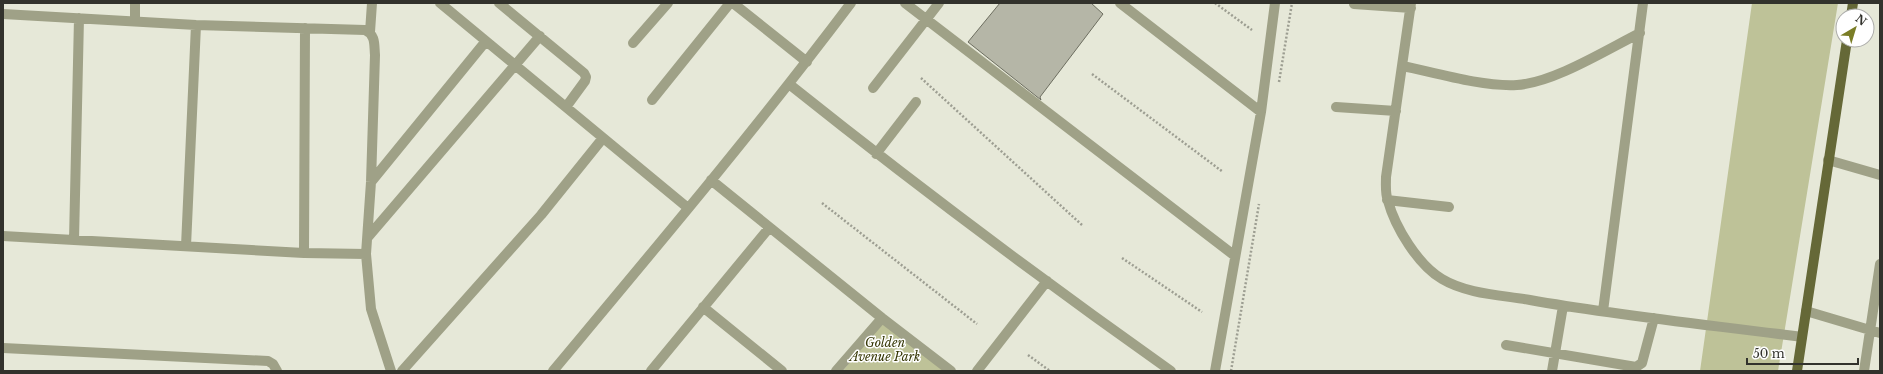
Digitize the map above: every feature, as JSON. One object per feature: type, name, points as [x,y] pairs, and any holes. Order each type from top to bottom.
[{"type":"main road","points":[[1797,371],[1846,48]]},
{"type":"street","points":[[135,3],[135,21]]},
{"type":"street","points":[[372,3],[370,32],[374,39],[375,55],[371,182],[366,254],[371,309],[391,371]]},
{"type":"street","points":[[440,3],[688,208]]},
{"type":"street","points":[[499,3],[580,70],[586,77],[585,81],[566,107]]},
{"type":"street","points":[[633,43],[668,3]]},
{"type":"street","points":[[652,100],[730,3]]},
{"type":"street","points":[[733,3],[807,62]]},
{"type":"street","points":[[553,371],[807,62],[851,3]]},
{"type":"street","points":[[905,3],[1235,256]]},
{"type":"street","points":[[873,88],[939,3]]},
{"type":"street","points":[[1120,3],[1261,112]]},
{"type":"street","points":[[1215,371],[1261,112],[1275,3]]},
{"type":"street","points":[[1603,311],[1643,3]]},
{"type":"street","points":[[1354,4],[1411,5],[1386,177],[1387,200],[1393,216],[1420,260],[1440,278],[1462,288],[1563,306],[1802,337]]},
{"type":"street","points":[[3,14],[196,25],[365,30],[370,32]]},
{"type":"street","points":[[74,240],[80,18]]},
{"type":"street","points":[[186,246],[196,25]]},
{"type":"street","points":[[304,253],[305,28]]},
{"type":"street","points":[[1403,66],[1497,85],[1517,85],[1535,82],[1553,76],[1640,34]]},
{"type":"street","points":[[368,237],[516,66],[540,36]]},
{"type":"street","points":[[371,182],[486,41]]},
{"type":"street","points":[[789,84],[876,154],[1171,371]]},
{"type":"street","points":[[876,154],[916,102]]},
{"type":"street","points":[[1336,108],[1396,111]]},
{"type":"street","points":[[402,371],[541,215],[603,138]]},
{"type":"street","points":[[1828,160],[1880,175]]},
{"type":"street","points":[[711,180],[882,318],[951,371]]},
{"type":"street","points":[[1387,200],[1449,207]]},
{"type":"street","points":[[651,371],[770,228]]},
{"type":"street","points":[[3,236],[304,253],[366,254]]},
{"type":"street","points":[[1864,371],[1875,332],[1880,264]]},
{"type":"street","points":[[977,371],[1047,281]]},
{"type":"street","points":[[1552,371],[1563,306]]},
{"type":"street","points":[[703,307],[782,371]]},
{"type":"street","points":[[1806,311],[1875,332]]},
{"type":"street","points":[[836,371],[882,318]]},
{"type":"street","points":[[1506,345],[1555,352],[1632,367],[1639,366],[1642,363],[1654,318]]},
{"type":"street","points":[[3,348],[268,361],[273,364],[277,371]]},
{"type":"path","points":[[1215,3],[1252,30]]},
{"type":"path","points":[[1092,74],[1223,172]]},
{"type":"path","points":[[921,78],[1082,225]]},
{"type":"path","points":[[822,203],[977,324]]},
{"type":"path","points":[[1122,258],[1202,312]]},
{"type":"path","points":[[1028,355],[1050,371]]},
{"type":"green space","points":[[1752,3],[1838,3],[1837,8],[1835,8],[1835,21],[1778,371],[1700,371]]},
{"type":"green space","name":"Golden Avenue Park","points":[[882,319],[946,371],[843,371]]},
{"type":"building","points":[[1000,3],[1091,3],[1103,14],[1040,97],[1041,100],[968,42]]}]
